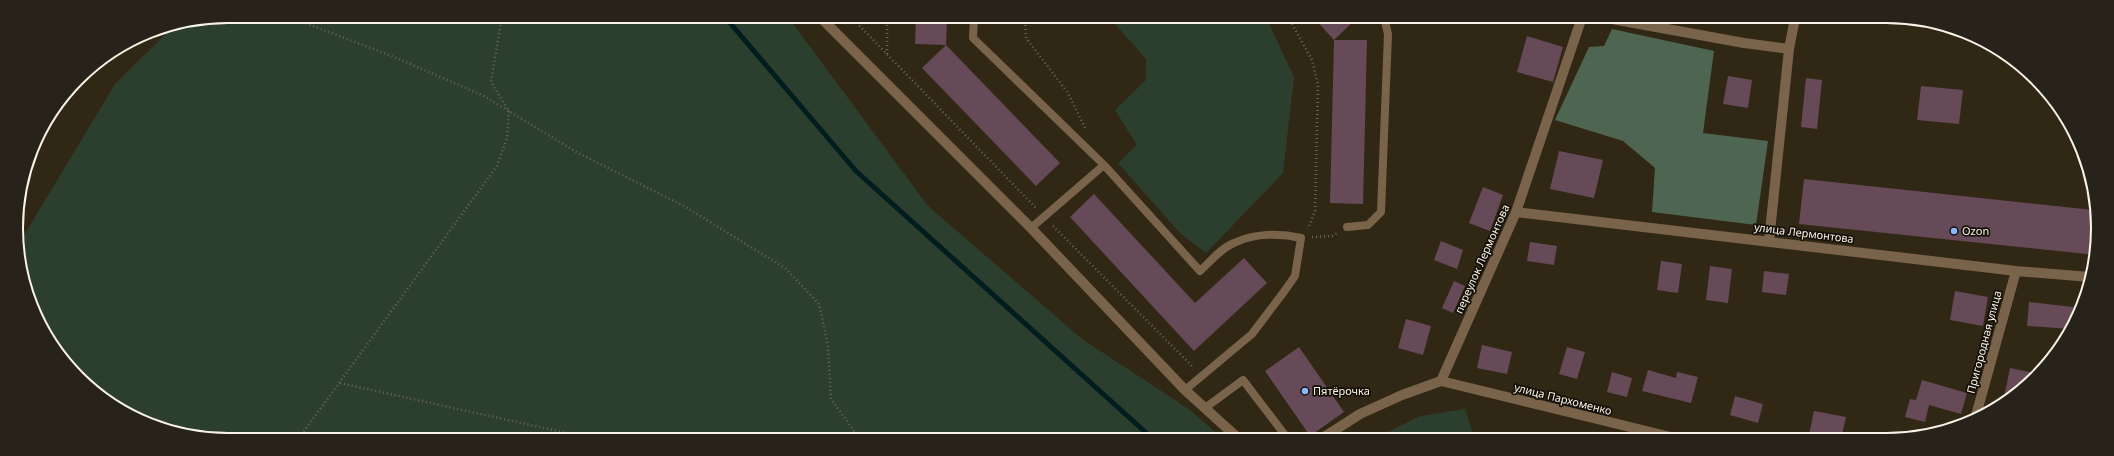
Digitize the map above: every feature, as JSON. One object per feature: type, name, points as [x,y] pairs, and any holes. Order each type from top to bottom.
[{"type":"street","points":[[826,23],[1031,228],[1185,390],[1232,433]]},
{"type":"street","name":"переулок Лермонтова","points":[[1442,381],[1516,212],[1580,23]]},
{"type":"street","points":[[1630,23],[1744,43],[1789,49]]},
{"type":"street","points":[[1769,240],[1789,49],[1794,23]]},
{"type":"street","name":"улица Лермонтова","points":[[1516,212],[1769,240],[2016,271],[2085,277]]},
{"type":"street","name":"Пригородная улица","points":[[1977,412],[2016,271]]},
{"type":"street","points":[[1330,433],[1360,414],[1402,395],[1442,381]]},
{"type":"street","name":"улица Пархоменко","points":[[1442,381],[1654,433]]},
{"type":"lane","points":[[974,23],[973,38],[1104,165],[1200,271],[1232,243],[1251,237],[1284,234],[1301,238],[1294,276],[1279,299],[1252,334],[1185,390]]},
{"type":"lane","points":[[1347,227],[1368,225],[1381,212],[1388,34],[1385,23]]},
{"type":"lane","points":[[1031,228],[1104,165]]},
{"type":"lane","points":[[1205,408],[1242,380],[1283,433]]},
{"type":"path","points":[[305,23],[394,57],[484,96],[578,153],[684,206],[785,268],[819,304],[828,346],[830,399],[856,433]]},
{"type":"path","points":[[304,433],[497,166],[507,138],[509,111],[492,82],[501,23]]},
{"type":"path","points":[[886,23],[887,54]]},
{"type":"path","points":[[1025,23],[1026,38],[1068,93],[1090,136]]},
{"type":"path","points":[[1291,23],[1312,60],[1318,85],[1315,211],[1309,227],[1301,238]]},
{"type":"path","points":[[1301,238],[1332,236],[1347,227]]},
{"type":"path","points":[[340,383],[571,433]]},
{"type":"green space","points":[[215,23],[792,23],[928,206],[1082,339],[1190,410],[1216,433],[215,433],[188,429],[162,422],[125,406],[103,391],[83,373],[65,353],[44,319],[34,294],[27,268],[23,241],[23,237],[115,84],[168,32],[188,27]]},
{"type":"green space","points":[[1114,23],[1269,23],[1294,77],[1283,173],[1206,253],[1180,233],[1118,163],[1137,145],[1115,110],[1146,80],[1146,59]]},
{"type":"green space","points":[[1612,29],[1714,51],[1703,133],[1768,141],[1756,225],[1652,212],[1655,168],[1623,141],[1555,120],[1589,47],[1604,46]]},
{"type":"green space","points":[[1465,409],[1473,433],[1385,433],[1420,416]]},
{"type":"building","points":[[916,23],[947,23],[946,45],[915,44]]},
{"type":"building","points":[[1318,23],[1352,23],[1334,40]]},
{"type":"building","points":[[1527,36],[1563,47],[1553,82],[1517,72]]},
{"type":"building","points":[[1334,40],[1367,40],[1363,204],[1330,203]]},
{"type":"building","points":[[946,45],[1060,163],[1036,186],[922,68]]},
{"type":"building","points":[[1728,76],[1752,80],[1748,108],[1723,104]]},
{"type":"building","points":[[1806,78],[1822,80],[1817,129],[1801,127]]},
{"type":"building","points":[[1921,86],[1963,90],[1959,124],[1917,120]]},
{"type":"building","points":[[1559,151],[1603,160],[1594,198],[1550,189]]},
{"type":"building","points":[[1804,179],[2090,210],[2091,241],[2089,254],[1799,224]]},
{"type":"building","points":[[1483,187],[1503,195],[1490,231],[1469,223]]},
{"type":"building","points":[[1094,194],[1195,303],[1244,258],[1267,283],[1194,351],[1070,217]]},
{"type":"building","points":[[1441,241],[1463,250],[1457,269],[1434,260]]},
{"type":"building","points":[[1530,242],[1557,246],[1554,265],[1527,261]]},
{"type":"building","points":[[1661,261],[1682,264],[1678,293],[1657,290]]},
{"type":"building","points":[[1710,266],[1732,269],[1728,303],[1706,300]]},
{"type":"building","points":[[1764,271],[1789,274],[1786,295],[1762,292]]},
{"type":"building","points":[[1454,281],[1465,286],[1453,313],[1442,308]]},
{"type":"building","points":[[1955,291],[1988,297],[1983,326],[1950,320]]},
{"type":"building","points":[[2029,302],[2073,307],[2072,312],[2065,329],[2027,326]]},
{"type":"building","points":[[1406,319],[1431,326],[1423,355],[1398,348]]},
{"type":"building","points":[[1482,345],[1512,352],[1507,374],[1477,368]]},
{"type":"building","name":"Пятёрочка","points":[[1299,347],[1344,412],[1314,433],[1308,433],[1265,371]]},
{"type":"building","points":[[1567,347],[1585,352],[1577,379],[1559,374]]},
{"type":"building","points":[[2010,368],[2031,372],[2011,391],[2004,395]]},
{"type":"building","points":[[1648,370],[1676,378],[1677,372],[1698,377],[1691,403],[1642,391]]},
{"type":"building","points":[[1612,372],[1632,378],[1627,397],[1607,392]]},
{"type":"building","points":[[1922,380],[1967,393],[1961,414],[1929,405],[1925,422],[1905,417],[1910,399],[1916,400]]},
{"type":"building","points":[[1735,396],[1763,404],[1758,423],[1730,415]]},
{"type":"building","points":[[1814,411],[1846,417],[1842,433],[1809,433]]},
{"type":"waterway","points":[[730,23],[856,171],[1146,433]]},
{"type":"place","name":"Ozon","points":[[1954,231]]},
{"type":"place","name":"Пятёрочка","points":[[1305,391]]}]
